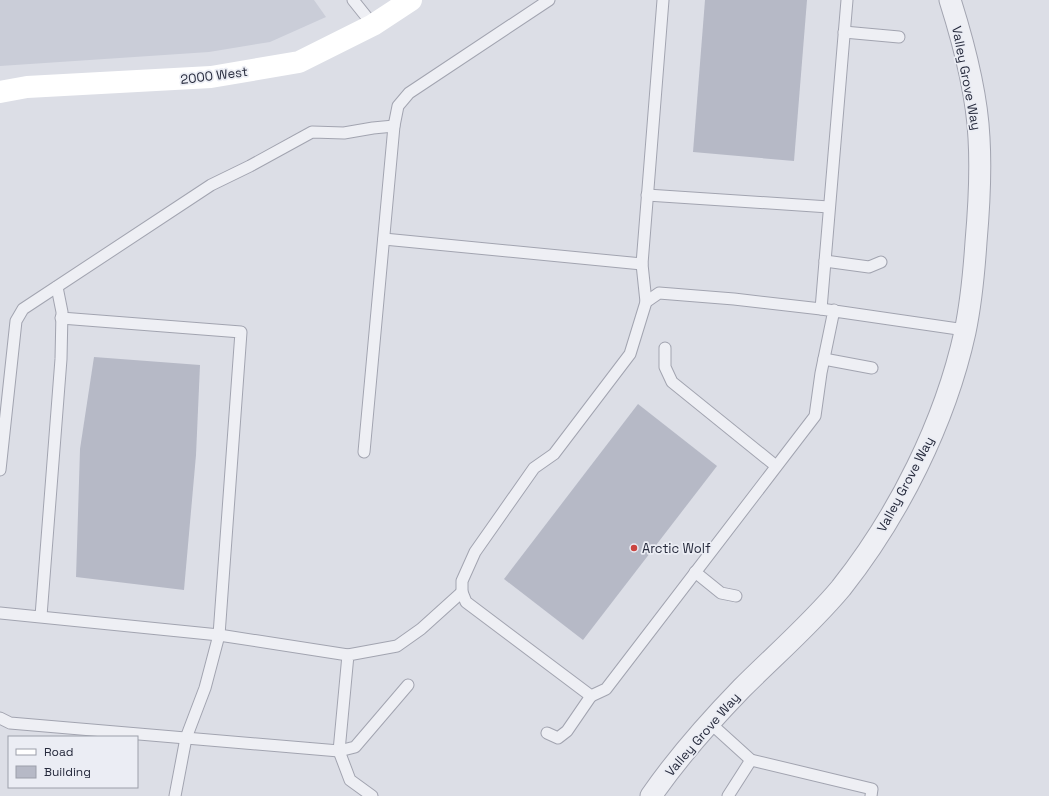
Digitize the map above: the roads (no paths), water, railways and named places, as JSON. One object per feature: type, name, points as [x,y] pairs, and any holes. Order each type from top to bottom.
[{"type":"street","name":"2000 West","points":[[0,92],[27,87],[211,77],[299,62],[374,25],[411,0]]},
{"type":"street","name":"Valley Grove Way","points":[[652,796],[672,767],[709,722],[808,625],[862,560],[910,479],[932,434],[949,389],[966,330],[974,272],[979,208],[979,137],[970,80],[950,0]]},
{"type":"lane","points":[[353,0],[374,25]]},
{"type":"lane","points":[[364,452],[394,126],[398,106],[409,93],[549,0]]},
{"type":"lane","points":[[591,696],[466,602],[462,592],[462,581],[475,552],[534,468],[554,454],[630,354],[646,302],[642,264],[663,0]]},
{"type":"lane","points":[[821,309],[847,0]]},
{"type":"lane","points":[[844,32],[899,37]]},
{"type":"lane","points":[[0,470],[16,321],[23,310],[211,185],[250,166],[312,132],[344,133],[394,126]]},
{"type":"lane","points":[[647,195],[829,207]]},
{"type":"lane","points":[[384,239],[642,264]]},
{"type":"lane","points":[[825,261],[869,267],[881,262]]},
{"type":"lane","points":[[41,616],[61,359],[61,318],[57,287]]},
{"type":"lane","points":[[646,302],[659,294],[734,299],[834,310],[966,330]]},
{"type":"lane","points":[[547,733],[558,738],[567,731],[591,696],[606,690],[815,416],[834,310]]},
{"type":"lane","points":[[61,318],[241,332],[219,635],[205,688],[186,738],[176,796]]},
{"type":"lane","points":[[665,348],[665,367],[672,382],[776,466]]},
{"type":"lane","points":[[824,359],[872,368]]},
{"type":"lane","points":[[695,572],[721,593],[736,596]]},
{"type":"lane","points":[[0,613],[219,635],[348,655],[397,646],[421,629],[462,592]]},
{"type":"lane","points":[[348,655],[338,751],[350,780],[372,796]]},
{"type":"lane","points":[[0,718],[10,723],[338,751],[355,746],[408,685]]},
{"type":"lane","points":[[709,722],[751,760],[872,789],[871,796]]},
{"type":"lane","points":[[728,796],[751,760]]},
{"type":"place","name":"Arctic Wolf","points":[[634,548]]}]
